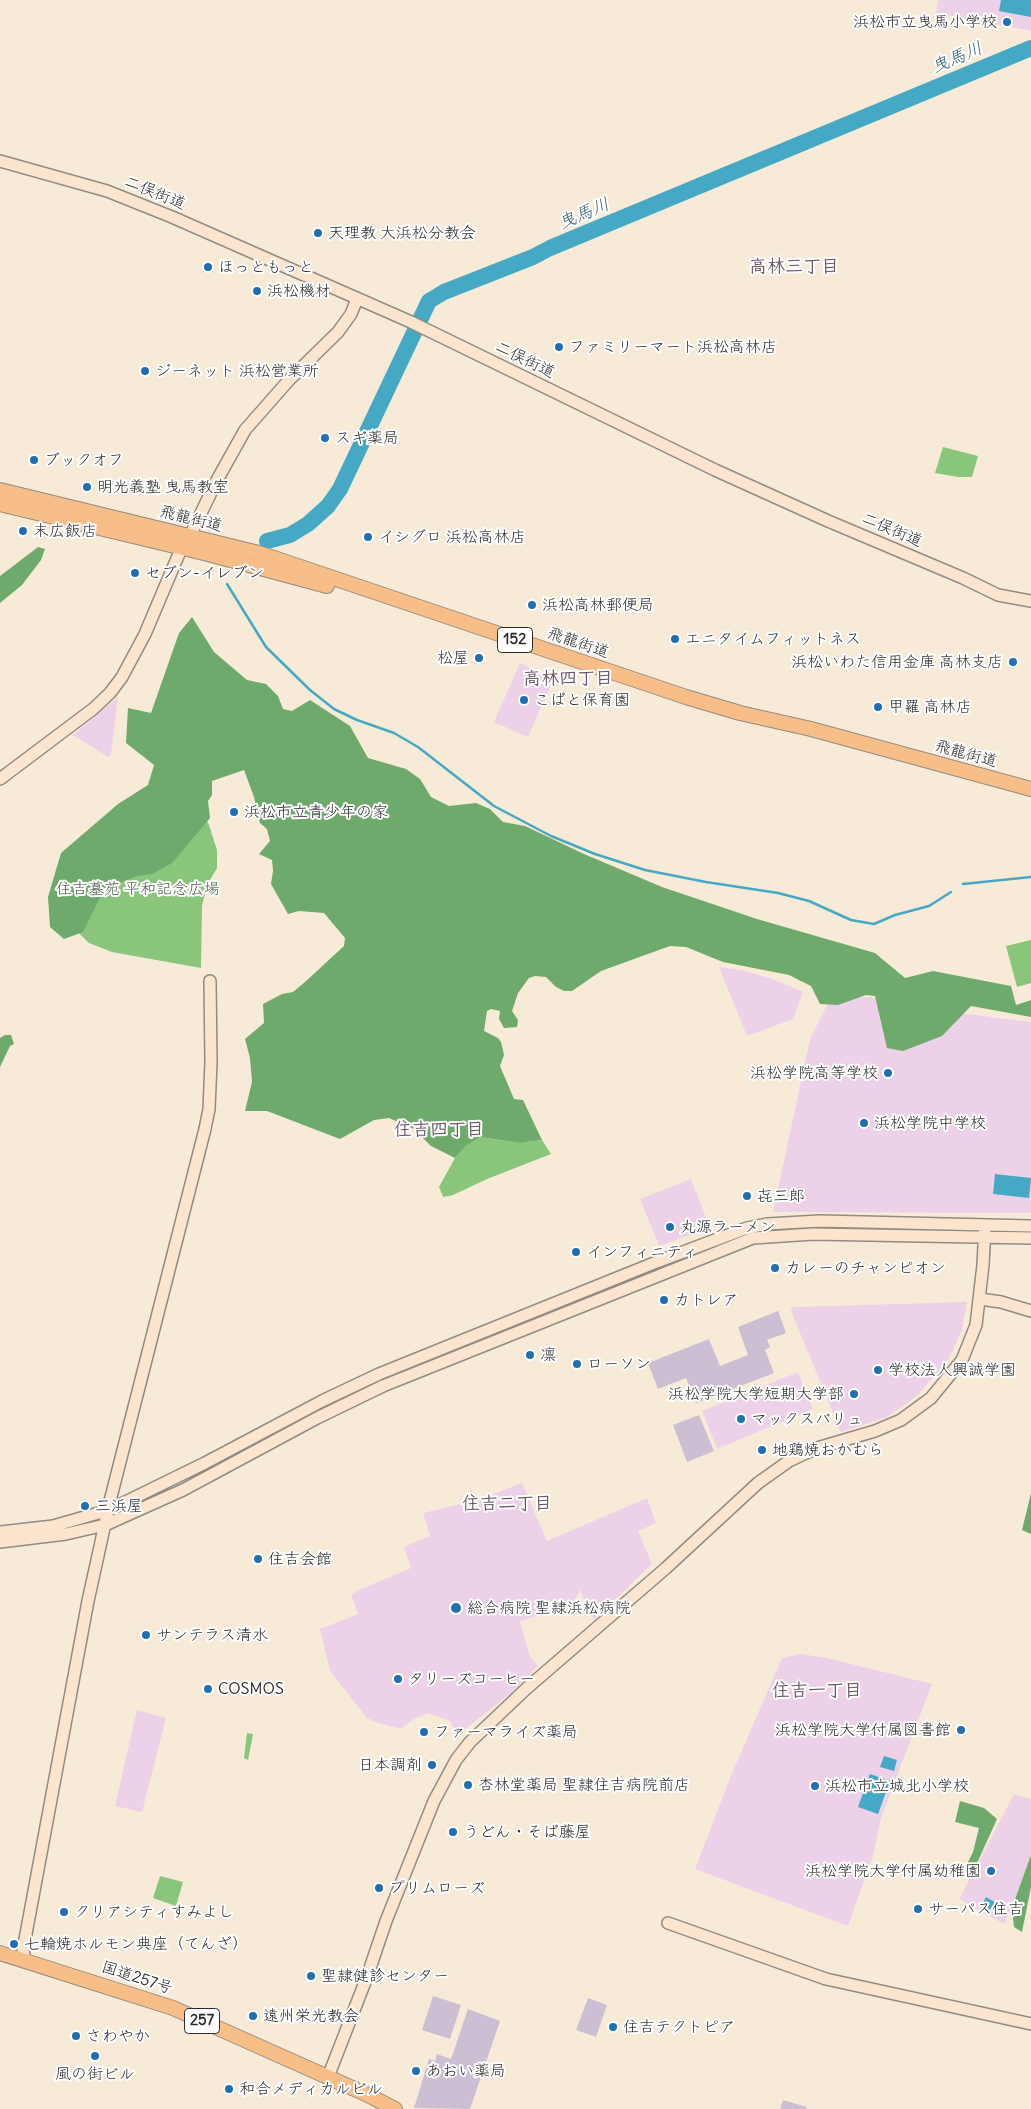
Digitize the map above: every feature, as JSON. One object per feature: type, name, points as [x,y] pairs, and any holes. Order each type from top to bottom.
[{"type":"highway","name":"飛龍街道","points":[[0,490],[266,555],[686,697],[740,713],[811,729],[1031,789]]},
{"type":"highway","name":"飛龍街道","points":[[0,504],[302,578],[684,706],[1031,799]]},
{"type":"highway","name":"国道257号","points":[[0,1953],[173,2008],[395,2109]]},
{"type":"street","name":"二俣街道","points":[[0,161],[107,191],[137,202],[424,328],[707,466],[828,521],[963,578],[998,595],[1031,601]]},
{"type":"street","points":[[0,779],[93,709],[110,693],[122,677],[152,617],[181,549],[190,536],[244,430],[289,380],[338,332],[351,314],[357,299]]},
{"type":"street","points":[[25,1961],[23,1950],[104,1525],[206,1129],[209,1109],[210,981]]},
{"type":"street","points":[[0,1532],[53,1526],[109,1510],[205,1463],[324,1400],[379,1374],[659,1261],[743,1230],[767,1224],[820,1221],[1031,1226]]},
{"type":"street","points":[[328,2077],[367,1977],[386,1921],[434,1802],[456,1760],[470,1742],[527,1688],[659,1574],[758,1483],[788,1461],[817,1448],[876,1431],[900,1420],[931,1398],[954,1372],[967,1350],[976,1325],[980,1299],[985,1226]]},
{"type":"street","points":[[0,1542],[66,1534],[104,1525],[183,1490],[317,1418],[383,1386],[753,1238],[780,1235],[840,1234],[984,1239],[1031,1238]]},
{"type":"street","points":[[980,1299],[1031,1310]]},
{"type":"street","points":[[668,1923],[826,1979],[1031,2024]]},
{"type":"shaded area","name":"浜松市立曳馬小学校","points":[[938,0],[1031,0],[1031,31],[936,13]]},
{"type":"shaded area","name":"こばと保育園","points":[[520,663],[554,678],[528,737],[494,722]]},
{"type":"shaded area","points":[[118,697],[111,754],[108,757],[73,735]]},
{"type":"shaded area","points":[[719,967],[742,970],[770,978],[803,992],[793,1019],[747,1036]]},
{"type":"shaded area","points":[[870,997],[936,1010],[1031,1022],[1031,1213],[773,1212],[810,1039],[830,999]]},
{"type":"shaded area","points":[[691,1179],[710,1228],[659,1246],[640,1199]]},
{"type":"shaded area","name":"学校法人興誠学園","points":[[967,1302],[962,1330],[949,1359],[916,1397],[887,1417],[841,1432],[791,1311],[792,1307]]},
{"type":"shaded area","points":[[778,1311],[786,1333],[767,1340],[770,1347],[765,1350],[774,1373],[696,1403],[686,1378],[658,1389],[648,1363],[709,1339],[720,1366],[748,1355],[738,1327]]},
{"type":"shaded area","points":[[798,1372],[813,1409],[717,1449],[702,1411]]},
{"type":"shaded area","points":[[699,1415],[714,1451],[687,1462],[673,1425]]},
{"type":"shaded area","name":"総合病院 聖隷浜松病院","points":[[522,1483],[547,1541],[647,1498],[656,1523],[638,1531],[652,1564],[594,1620],[580,1590],[573,1602],[520,1622],[530,1656],[538,1666],[511,1693],[463,1731],[456,1733],[450,1721],[429,1713],[414,1719],[401,1729],[367,1718],[330,1671],[320,1629],[358,1614],[351,1595],[411,1568],[404,1547],[430,1536],[423,1513],[481,1499]]},
{"type":"shaded area","points":[[801,1654],[827,1658],[932,1684],[881,1818],[873,1856],[848,1926],[695,1869],[732,1773],[782,1658]]},
{"type":"shaded area","points":[[137,1710],[166,1718],[142,1812],[115,1806]]},
{"type":"shaded area","points":[[1014,1794],[1031,1799],[1031,1866],[1004,1924],[959,1899]]},
{"type":"shaded area","points":[[433,1996],[461,2005],[450,2039],[422,2030]]},
{"type":"shaded area","points":[[588,1998],[607,2005],[596,2037],[576,2030]]},
{"type":"shaded area","points":[[468,2009],[500,2021],[470,2109],[414,2108],[429,2059],[435,2061],[437,2054],[451,2059]]},
{"type":"shaded area","points":[[783,2100],[807,2107],[806,2109],[780,2109]]},
{"type":"green space","points":[[943,447],[978,456],[972,477],[958,477],[935,473]]},
{"type":"green space","points":[[38,547],[45,549],[41,560],[22,585],[0,603],[0,576]]},
{"type":"green space","points":[[192,617],[214,652],[247,680],[266,684],[278,696],[283,709],[292,711],[310,700],[350,726],[368,758],[406,769],[420,779],[431,797],[449,806],[476,803],[490,809],[503,822],[525,826],[584,854],[662,887],[757,919],[875,953],[905,978],[933,971],[1011,986],[1016,1005],[1031,1000],[1031,1017],[971,1006],[942,1036],[903,1051],[887,1048],[875,996],[866,995],[838,1005],[820,1004],[811,986],[789,975],[723,962],[686,947],[670,946],[601,971],[572,991],[564,991],[556,987],[546,977],[535,976],[529,978],[518,993],[512,1011],[518,1020],[517,1027],[504,1028],[499,1019],[500,1011],[491,1009],[487,1011],[484,1031],[498,1038],[501,1042],[504,1055],[500,1066],[514,1099],[523,1100],[542,1140],[520,1143],[480,1137],[465,1147],[455,1158],[431,1146],[414,1129],[389,1118],[374,1120],[340,1139],[267,1111],[245,1111],[252,1082],[250,1058],[245,1039],[264,1023],[263,1004],[282,994],[293,992],[344,946],[345,938],[324,913],[299,911],[288,914],[271,884],[272,860],[259,854],[270,841],[267,829],[260,823],[254,797],[244,770],[212,781],[212,795],[208,801],[210,818],[172,863],[152,874],[137,876],[104,889],[83,932],[64,939],[50,927],[48,897],[61,853],[118,804],[148,785],[154,765],[126,743],[128,708],[151,713],[179,633]]},
{"type":"green space","name":"住吉墓苑 平和記念広場","points":[[187,780],[209,825],[217,850],[217,868],[207,885],[202,906],[201,968],[112,952],[89,943],[77,931],[72,862]]},
{"type":"green space","points":[[1031,940],[1031,983],[1017,987],[1006,946]]},
{"type":"green space","points":[[5,1035],[11,1035],[14,1044],[10,1046],[0,1067],[0,1038]]},
{"type":"green space","points":[[480,1137],[520,1143],[542,1140],[551,1154],[487,1179],[453,1195],[443,1197],[439,1187],[455,1158],[465,1147]]},
{"type":"green space","points":[[1031,1493],[1031,1534],[1022,1530]]},
{"type":"green space","points":[[247,1733],[253,1734],[248,1760],[244,1758]]},
{"type":"green space","points":[[960,1801],[984,1808],[997,1819],[973,1872],[967,1874],[967,1864],[973,1852],[979,1828],[955,1822]]},
{"type":"green space","points":[[1031,1855],[1031,1887],[1022,1932],[1014,1927],[1012,1908]]},
{"type":"green space","points":[[160,1876],[183,1882],[176,1906],[153,1898]]},
{"type":"water","points":[[1001,0],[1031,0],[1031,17],[999,11]]},
{"type":"water","points":[[995,1174],[1031,1178],[1029,1198],[993,1194]]},
{"type":"water","points":[[884,1756],[897,1760],[894,1771],[880,1767]]},
{"type":"water","points":[[870,1774],[890,1781],[878,1814],[858,1807]]},
{"type":"water","points":[[986,1897],[1001,1906],[996,1913],[982,1905]]},
{"type":"waterway","name":"曳馬川","points":[[267,541],[290,535],[308,524],[328,506],[340,489],[429,301],[444,292],[533,257],[550,248],[1031,48]]},
{"type":"waterway","points":[[227,584],[266,647],[310,690],[334,709],[357,720],[394,733],[418,747],[494,806],[551,836],[595,854],[645,870],[778,893],[809,901],[851,920],[874,924],[895,915],[929,906],[951,892]]},
{"type":"waterway","points":[[963,884],[1031,877]]},
{"type":"place","name":"浜松市立曳馬小学校","points":[[1007,22]]},
{"type":"place","name":"天理教 大浜松分教会","points":[[318,233]]},
{"type":"place","name":"ほっともっと","points":[[208,267]]},
{"type":"place","name":"浜松機材","points":[[257,291]]},
{"type":"place","name":"ファミリーマート浜松高林店","points":[[559,347]]},
{"type":"place","name":"ジーネット 浜松営業所","points":[[145,371]]},
{"type":"place","name":"スギ薬局","points":[[325,438]]},
{"type":"place","name":"ブックオフ","points":[[34,460]]},
{"type":"place","name":"明光義塾 曳馬教室","points":[[87,487]]},
{"type":"place","name":"末広飯店","points":[[23,531]]},
{"type":"place","name":"イシグロ 浜松高林店","points":[[368,537]]},
{"type":"place","name":"セブン-イレブン","points":[[135,573]]},
{"type":"place","name":"浜松高林郵便局","points":[[532,605]]},
{"type":"place","name":"エニタイムフィットネス","points":[[675,639]]},
{"type":"place","name":"松屋","points":[[479,658]]},
{"type":"place","name":"浜松いわた信用金庫 高林支店","points":[[1013,662]]},
{"type":"place","name":"こばと保育園","points":[[524,700]]},
{"type":"place","name":"甲羅 高林店","points":[[878,707]]},
{"type":"place","name":"浜松市立青少年の家","points":[[234,812]]},
{"type":"place","name":"浜松学院高等学校","points":[[888,1073]]},
{"type":"place","name":"浜松学院中学校","points":[[864,1123]]},
{"type":"place","name":"㐂三郎","points":[[747,1196]]},
{"type":"place","name":"丸源ラーメン","points":[[670,1227]]},
{"type":"place","name":"インフィニティ","points":[[576,1252]]},
{"type":"place","name":"カレーのチャンピオン","points":[[775,1268]]},
{"type":"place","name":"カトレア","points":[[664,1300]]},
{"type":"place","name":"凛","points":[[530,1355]]},
{"type":"place","name":"ローソン","points":[[577,1364]]},
{"type":"place","name":"学校法人興誠学園","points":[[878,1370]]},
{"type":"place","name":"浜松学院大学短期大学部","points":[[854,1394]]},
{"type":"place","name":"マックスバリュ","points":[[741,1419]]},
{"type":"place","name":"地鶏焼おかむら","points":[[762,1450]]},
{"type":"place","name":"三浜屋","points":[[85,1506]]},
{"type":"place","name":"住吉会館","points":[[258,1559]]},
{"type":"place","name":"総合病院 聖隷浜松病院","points":[[456,1608]]},
{"type":"place","name":"サンテラス清水","points":[[146,1635]]},
{"type":"place","name":"タリーズコーヒー","points":[[398,1679]]},
{"type":"place","name":"COSMOS","points":[[208,1689]]},
{"type":"place","name":"浜松学院大学付属図書館","points":[[961,1730]]},
{"type":"place","name":"ファーマライズ薬局","points":[[424,1732]]},
{"type":"place","name":"日本調剤","points":[[432,1765]]},
{"type":"place","name":"杏林堂薬局 聖隷住吉病院前店","points":[[468,1785]]},
{"type":"place","name":"浜松市立城北小学校","points":[[815,1786]]},
{"type":"place","name":"うどん・そば藤屋","points":[[453,1832]]},
{"type":"place","name":"浜松学院大学付属幼稚園","points":[[991,1871]]},
{"type":"place","name":"プリムローズ","points":[[379,1888]]},
{"type":"place","name":"サーパス住吉","points":[[918,1909]]},
{"type":"place","name":"クリアシティすみよし","points":[[64,1912]]},
{"type":"place","name":"七輪焼ホルモン典座（てんざ）","points":[[14,1944]]},
{"type":"place","name":"聖隷健診センター","points":[[311,1976]]},
{"type":"place","name":"遠州栄光教会","points":[[253,2016]]},
{"type":"place","name":"住吉テクトピア","points":[[613,2027]]},
{"type":"place","name":"さわやか","points":[[76,2036]]},
{"type":"place","name":"風の街ビル","points":[[95,2056]]},
{"type":"place","name":"あおい薬局","points":[[416,2071]]},
{"type":"place","name":"和合メディカルビル","points":[[229,2089]]},
{"type":"district","name":"高林三丁目","points":[[794,267]]},
{"type":"district","name":"高林四丁目","points":[[568,679]]},
{"type":"district","name":"住吉四丁目","points":[[439,1130]]},
{"type":"district","name":"住吉二丁目","points":[[507,1504]]},
{"type":"district","name":"住吉一丁目","points":[[817,1691]]}]
